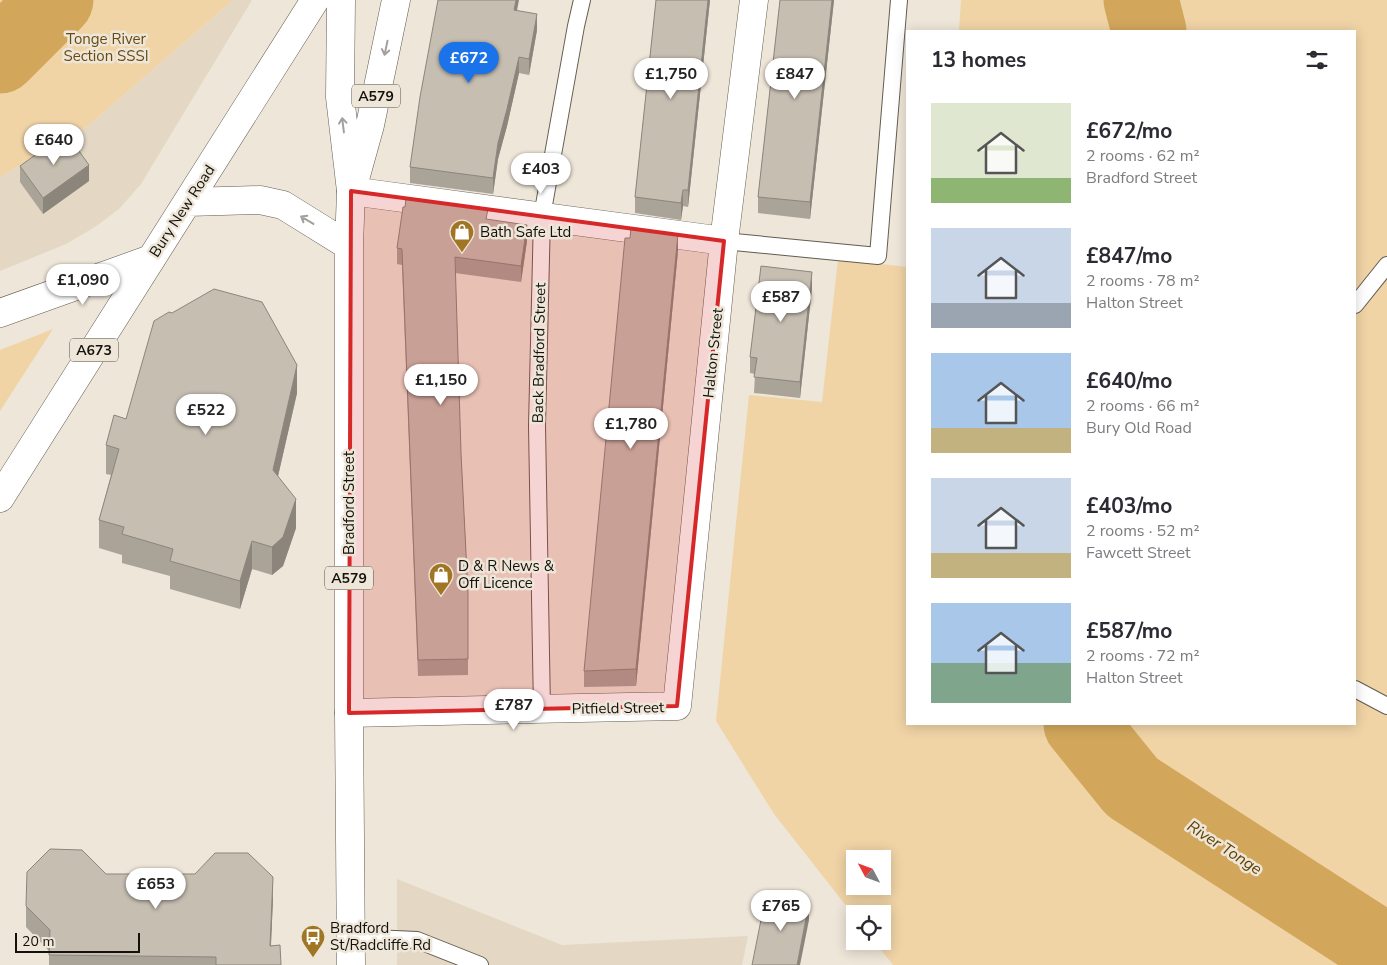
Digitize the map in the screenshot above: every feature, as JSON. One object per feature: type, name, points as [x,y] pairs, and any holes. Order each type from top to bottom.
[{"type":"main road","name":"Bury New Road","points":[[0,498],[316,0]]},
{"type":"main road","name":"Bradford Street","points":[[341,0],[340,97],[351,191],[349,246],[351,965]]},
{"type":"main road","name":"Bradford Street","points":[[351,191],[370,125],[396,0]]},
{"type":"main road","name":"Halton Street","points":[[677,706],[724,241],[754,0]]},
{"type":"main road","points":[[351,191],[724,241]]},
{"type":"main road","points":[[188,202],[260,200],[283,205],[349,246]]},
{"type":"main road","points":[[0,314],[151,259]]},
{"type":"main road","name":"Pitfield Street","points":[[349,712],[542,710],[677,706]]},
{"type":"lane","name":"Back Bradford Street","points":[[542,710],[537,426],[542,216],[582,0]]},
{"type":"lane","points":[[724,241],[878,256],[899,0]]},
{"type":"lane","points":[[1356,304],[1387,265]]},
{"type":"lane","points":[[1356,690],[1387,706]]},
{"type":"lane","points":[[351,937],[418,940],[480,965]]},
{"type":"highlighted area","points":[[351,191],[724,241],[677,706],[349,713]]},
{"type":"shaded area","points":[[233,0],[252,0],[141,184],[119,209],[95,227],[66,244],[0,271],[0,177],[89,125]]},
{"type":"shaded area","points":[[397,879],[562,945],[748,936],[742,965],[397,965]]},
{"type":"green space","name":"Tonge River Section SSSI","points":[[0,0],[233,0],[89,125],[0,177]]},
{"type":"green space","points":[[961,0],[1387,0],[1387,965],[893,965],[881,950],[891,950],[891,905],[846,906],[774,814],[716,721],[749,395],[822,402],[838,259],[906,267],[906,725],[1356,725],[1356,30],[959,30]]},
{"type":"green space","points":[[53,329],[0,411],[0,350]]},
{"type":"building","points":[[438,0],[516,0],[514,10],[537,14],[529,59],[519,57],[498,143],[493,178],[410,167],[420,97]]},
{"type":"building","points":[[656,0],[708,0],[688,190],[683,190],[681,203],[635,197]]},
{"type":"building","points":[[780,0],[832,0],[810,202],[758,197]]},
{"type":"building","points":[[66,133],[89,165],[43,198],[20,166]]},
{"type":"building","points":[[406,198],[488,209],[486,219],[527,225],[521,266],[455,257],[461,453],[468,593],[468,659],[418,660],[402,249],[397,248]]},
{"type":"building","points":[[631,228],[678,234],[636,669],[584,671],[625,238],[630,238]]},
{"type":"building","points":[[761,266],[812,272],[800,382],[754,377],[757,358],[750,357]]},
{"type":"building","points":[[214,289],[262,302],[297,365],[273,470],[296,499],[283,537],[272,547],[252,541],[240,581],[170,561],[173,549],[122,534],[124,527],[99,520],[119,449],[106,445],[114,415],[126,419],[154,321]]},
{"type":"building","points":[[50,849],[82,850],[106,874],[195,874],[215,853],[248,853],[273,877],[270,946],[280,945],[281,965],[216,965],[216,957],[49,955],[50,930],[26,906],[27,872]]},
{"type":"building","points":[[766,895],[809,903],[797,965],[752,965]]},
{"type":"waterway","name":"River Tonge","points":[[0,56],[56,0]]},
{"type":"waterway","name":"River Tonge","points":[[1141,0],[1149,30]]},
{"type":"waterway","name":"River Tonge","points":[[1082,725],[1132,787],[1387,952]]},
{"type":"place","name":"Bath Safe Ltd","points":[[462,253]]},
{"type":"place","name":"D & R News & Off Licence","points":[[441,596]]},
{"type":"place","name":"Bradford St/Radcliffe Rd","points":[[313,958]]}]
